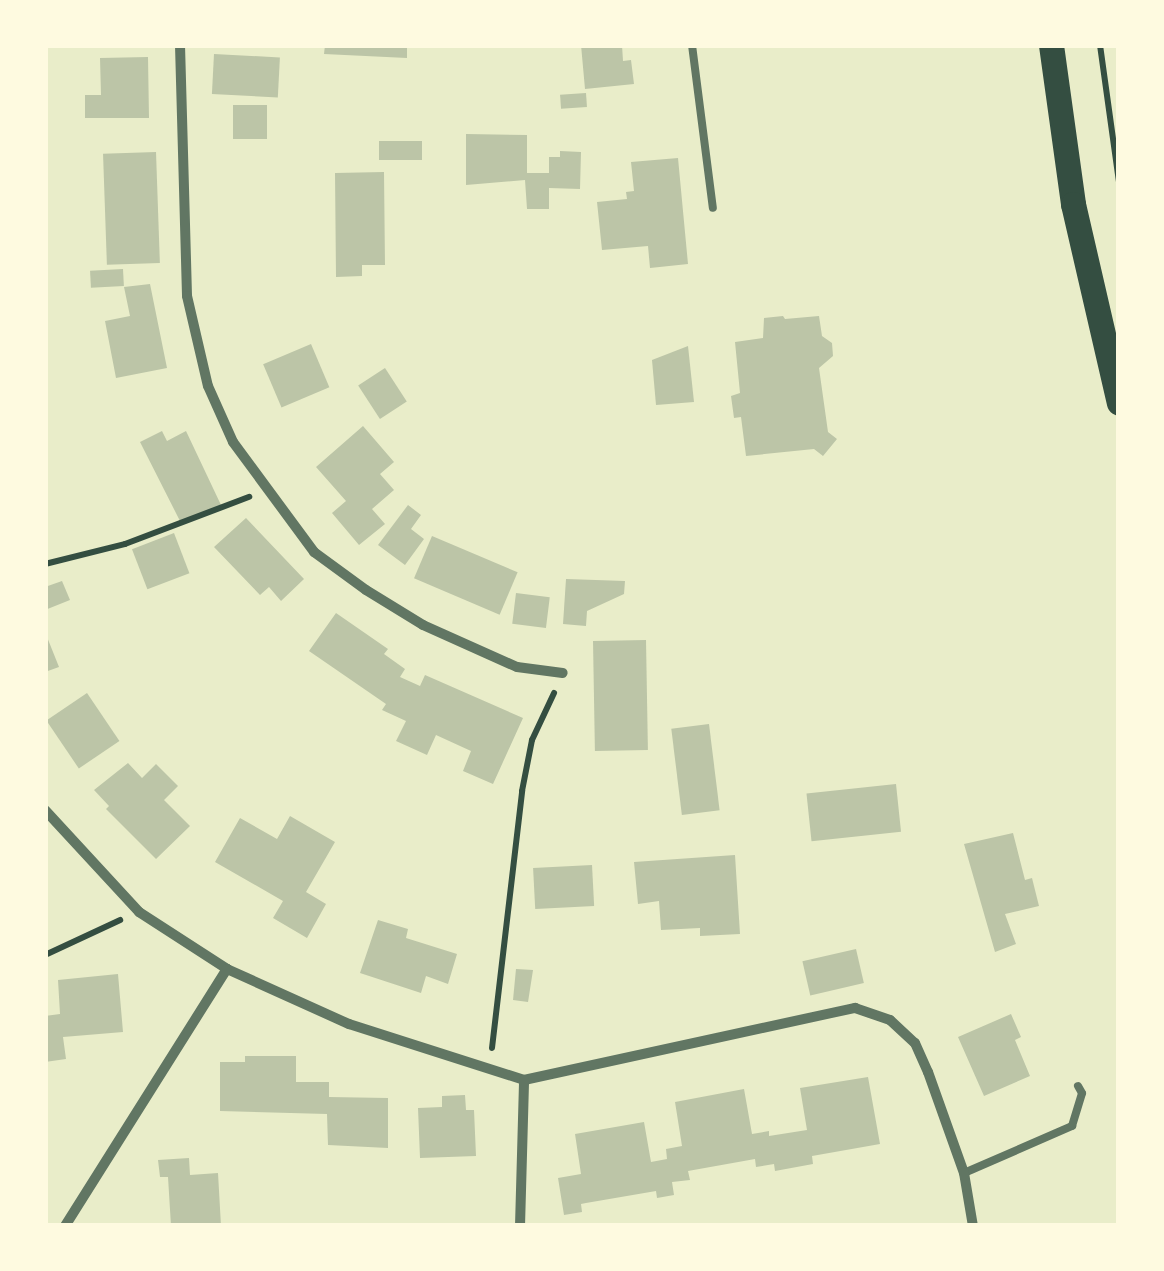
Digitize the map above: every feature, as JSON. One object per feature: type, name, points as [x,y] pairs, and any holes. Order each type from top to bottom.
[{"type":"main road","points":[[1051,45],[1073,204],[1119,403]]},
{"type":"street","points":[[180,45],[187,296],[208,386],[233,442],[264,491],[314,552],[423,625],[517,667],[563,673]]},
{"type":"street","points":[[45,810],[140,912],[227,969],[349,1024],[524,1080],[856,1008],[890,1020],[914,1043],[964,1174],[973,1226]]},
{"type":"street","points":[[66,1226],[227,969]]},
{"type":"street","points":[[520,1226],[524,1080]]},
{"type":"lane","points":[[692,45],[713,208]]},
{"type":"lane","points":[[964,1174],[1072,1126],[1082,1093],[1078,1086]]},
{"type":"path","points":[[1100,45],[1119,182]]},
{"type":"path","points":[[45,564],[126,544],[264,491]]},
{"type":"path","points":[[489,1069],[522,791],[532,740],[563,673]]},
{"type":"path","points":[[45,955],[140,912]]},
{"type":"building","points":[[325,45],[407,45],[407,58],[324,54]]},
{"type":"building","points":[[581,45],[622,45],[623,61],[631,60],[634,84],[585,89]]},
{"type":"building","points":[[214,54],[280,57],[278,97],[212,94]]},
{"type":"building","points":[[148,57],[149,118],[85,118],[85,95],[101,95],[100,58]]},
{"type":"building","points":[[586,93],[587,107],[561,109],[560,95]]},
{"type":"building","points":[[233,105],[267,105],[267,139],[233,139]]},
{"type":"building","points":[[466,134],[527,135],[527,173],[549,173],[549,157],[560,157],[560,151],[581,152],[580,189],[549,188],[549,209],[527,209],[525,180],[466,185]]},
{"type":"building","points":[[379,141],[422,141],[422,160],[379,160]]},
{"type":"building","points":[[156,152],[160,263],[107,265],[103,154]]},
{"type":"building","points":[[678,158],[688,264],[650,268],[648,246],[602,250],[597,202],[627,199],[626,192],[634,191],[631,162]]},
{"type":"building","points":[[384,172],[385,265],[362,265],[362,276],[336,277],[335,173]]},
{"type":"building","points":[[123,269],[124,286],[91,288],[90,271]]},
{"type":"building","points":[[150,284],[167,368],[116,378],[105,321],[130,316],[124,287]]},
{"type":"building","points":[[819,316],[822,336],[832,343],[833,356],[819,368],[828,432],[837,439],[823,456],[814,449],[746,456],[741,417],[734,418],[731,396],[740,393],[735,342],[763,338],[764,318]]},
{"type":"building","points":[[311,344],[329,387],[281,408],[263,364]]},
{"type":"building","points":[[688,346],[694,402],[656,405],[652,360]]},
{"type":"building","points":[[385,368],[407,402],[380,419],[358,385]]},
{"type":"building","points":[[363,426],[394,462],[380,474],[394,490],[372,509],[385,524],[359,545],[332,513],[346,501],[316,467]]},
{"type":"building","points":[[162,431],[167,441],[186,431],[221,505],[180,521],[140,442]]},
{"type":"building","points":[[408,505],[421,515],[411,529],[424,539],[405,565],[378,545]]},
{"type":"building","points":[[246,518],[304,579],[281,601],[269,587],[260,595],[214,547]]},
{"type":"building","points":[[174,533],[189,573],[147,589],[132,549]]},
{"type":"building","points":[[432,536],[518,572],[500,615],[414,578]]},
{"type":"building","points":[[566,579],[625,581],[624,594],[587,611],[586,626],[563,624]]},
{"type":"building","points":[[62,581],[70,600],[45,610],[45,587]]},
{"type":"building","points":[[516,593],[550,597],[546,628],[512,624]]},
{"type":"building","points":[[336,613],[388,649],[384,654],[405,669],[400,677],[420,686],[425,675],[523,718],[493,784],[463,771],[471,751],[436,735],[427,755],[396,741],[406,721],[382,710],[386,704],[309,651]]},
{"type":"building","points":[[45,632],[59,667],[45,672]]},
{"type":"building","points":[[646,640],[648,750],[595,751],[593,641]]},
{"type":"building","points":[[87,693],[119,741],[79,768],[46,720]]},
{"type":"building","points":[[709,724],[720,810],[682,815],[671,729]]},
{"type":"building","points":[[128,763],[142,778],[156,764],[178,786],[164,800],[190,826],[156,859],[106,809],[109,806],[94,790]]},
{"type":"building","points":[[896,784],[901,832],[812,841],[806,793]]},
{"type":"building","points":[[290,816],[335,842],[306,892],[326,904],[307,938],[273,918],[283,901],[215,862],[240,818],[277,839]]},
{"type":"building","points":[[1013,833],[1025,880],[1032,878],[1039,906],[1005,914],[1016,944],[995,952],[964,844]]},
{"type":"building","points":[[735,855],[740,934],[700,936],[700,928],[661,930],[659,901],[638,904],[634,862]]},
{"type":"building","points":[[592,865],[594,906],[535,909],[533,868]]},
{"type":"building","points":[[378,920],[408,929],[406,938],[457,954],[448,984],[426,976],[421,993],[360,973]]},
{"type":"building","points":[[856,949],[864,983],[810,995],[802,961]]},
{"type":"building","points":[[516,969],[533,970],[528,1002],[513,1000]]},
{"type":"building","points":[[118,974],[123,1032],[63,1037],[66,1059],[45,1062],[45,1016],[60,1014],[58,980]]},
{"type":"building","points":[[1011,1014],[1021,1037],[1015,1040],[1030,1076],[984,1096],[958,1037]]},
{"type":"building","points":[[245,1056],[296,1056],[296,1082],[329,1082],[329,1097],[388,1098],[388,1148],[328,1145],[327,1114],[220,1111],[220,1062],[245,1062]]},
{"type":"building","points":[[868,1077],[880,1144],[812,1156],[813,1164],[775,1171],[774,1164],[756,1167],[755,1159],[688,1171],[690,1180],[672,1182],[674,1195],[657,1198],[656,1191],[586,1203],[581,1204],[582,1212],[564,1215],[558,1178],[581,1174],[575,1134],[644,1122],[651,1162],[667,1159],[666,1149],[682,1146],[675,1102],[744,1089],[752,1134],[769,1131],[769,1136],[807,1130],[800,1088]]},
{"type":"building","points":[[465,1095],[466,1110],[474,1110],[476,1156],[420,1158],[418,1108],[442,1107],[442,1096]]},
{"type":"building","points":[[189,1158],[190,1175],[218,1173],[221,1226],[171,1226],[168,1177],[160,1177],[158,1160]]}]
